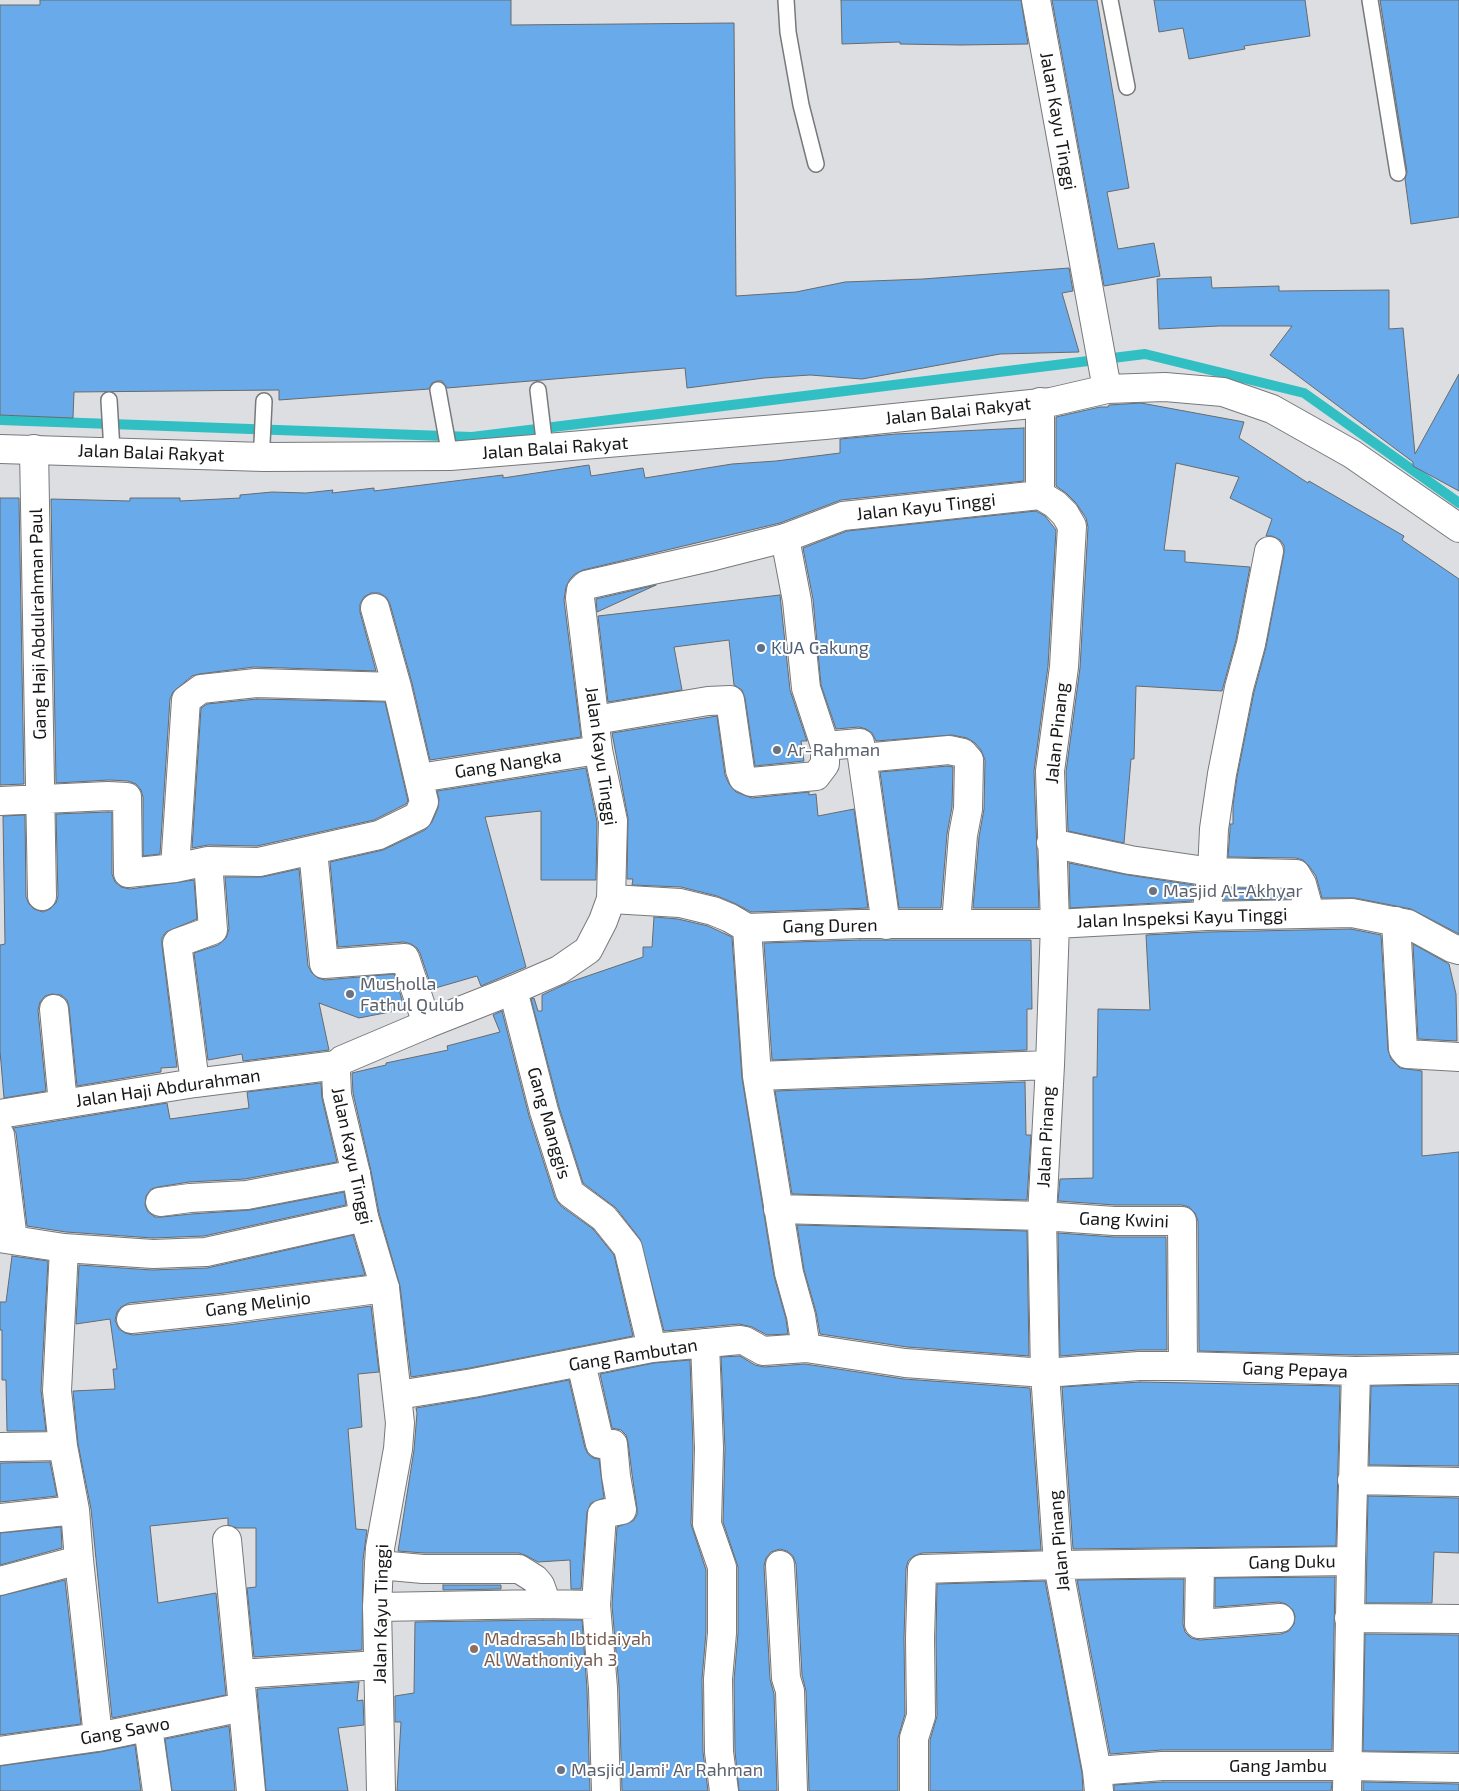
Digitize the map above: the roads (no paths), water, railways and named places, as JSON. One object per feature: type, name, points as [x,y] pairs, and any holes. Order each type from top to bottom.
[{"type":"street","name":"Jalan Kayu Tinggi","points":[[1036,0],[1105,382]]},
{"type":"street","name":"Jalan Balai Rakyat","points":[[0,450],[34,449],[112,441],[263,450],[448,448],[816,426],[1051,402],[1105,382]]},
{"type":"street","points":[[1105,382],[1223,392],[1272,409],[1352,454],[1459,528]]},
{"type":"street","points":[[1040,402],[1040,495]]},
{"type":"street","name":"Gang Haji Abdulrahman Paul","points":[[34,449],[42,896]]},
{"type":"street","name":"Jalan Kayu Tinggi","points":[[381,1791],[378,1665],[379,1565],[380,1548],[398,1449],[400,1423],[385,1288],[364,1217],[337,1095],[337,1065],[342,1060],[559,970],[588,950],[603,921],[611,899],[613,821],[598,750],[580,598],[581,590],[586,585],[785,538],[843,516],[1040,495]]},
{"type":"street","name":"Jalan Pinang","points":[[1040,495],[1055,504],[1065,514],[1072,526],[1064,667],[1050,772],[1055,924],[1042,1216],[1045,1373],[1058,1566],[1098,1781]]},
{"type":"street","points":[[595,720],[708,701],[730,700],[740,770],[743,778],[751,782],[816,776],[825,764],[825,746],[806,688],[797,601],[785,538]]},
{"type":"street","points":[[1206,916],[1212,872],[1214,830],[1222,774],[1239,688],[1251,644],[1269,551]]},
{"type":"street","points":[[0,801],[127,797],[128,873],[208,862],[259,862],[379,835],[418,816],[424,802],[397,688],[375,608]]},
{"type":"street","points":[[175,868],[186,700],[201,689],[256,683],[397,688]]},
{"type":"street","points":[[825,746],[860,743],[886,925]]},
{"type":"street","name":"Gang Nangka","points":[[419,778],[598,750]]},
{"type":"street","points":[[863,758],[950,750],[963,753],[969,760],[968,809],[963,835],[956,923]]},
{"type":"street","points":[[1051,843],[1130,860],[1212,872],[1296,874],[1302,884],[1310,913]]},
{"type":"street","points":[[312,850],[324,964],[405,958],[427,1024]]},
{"type":"street","points":[[195,1083],[177,943],[213,930],[208,862]]},
{"type":"street","points":[[611,899],[680,903],[713,911],[747,928],[757,1076],[789,1273],[801,1316],[806,1348]]},
{"type":"street","name":"Jalan Inspeksi Kayu Tinggi","points":[[1055,924],[1206,916],[1352,913],[1408,924],[1459,950]]},
{"type":"street","points":[[1396,921],[1403,1049],[1407,1054],[1459,1057]]},
{"type":"street","name":"Gang Duren","points":[[747,928],[860,924],[1055,924]]},
{"type":"street","name":"Gang Manggis","points":[[513,990],[544,1111],[570,1194],[604,1218],[628,1248],[652,1348]]},
{"type":"street","points":[[54,1009],[63,1104]]},
{"type":"street","name":"Jalan Haji Abdurahman","points":[[0,1114],[195,1083],[337,1065]]},
{"type":"street","points":[[757,1076],[1050,1065]]},
{"type":"street","points":[[0,1136],[7,1239],[64,1248],[153,1254],[206,1252],[364,1217]]},
{"type":"street","points":[[160,1202],[190,1198],[247,1196],[356,1174]]},
{"type":"street","points":[[778,1210],[1042,1216]]},
{"type":"street","name":"Gang Kwini","points":[[1042,1216],[1114,1221],[1182,1221],[1183,1366]]},
{"type":"street","points":[[64,1248],[57,1390],[63,1446],[75,1510],[98,1736]]},
{"type":"street","name":"Gang Melinjo","points":[[131,1319],[226,1309],[385,1288]]},
{"type":"street","name":"Gang Rambutan","points":[[398,1395],[473,1383],[652,1348],[740,1340],[763,1351],[806,1348],[905,1363],[1045,1373]]},
{"type":"street","points":[[705,1343],[709,1448],[707,1524],[722,1567],[722,1633],[718,1679],[719,1752],[724,1791]]},
{"type":"street","points":[[581,1363],[600,1444],[613,1444],[622,1510],[602,1514],[596,1605],[603,1688],[606,1791]]},
{"type":"street","name":"Gang Pepaya","points":[[1045,1373],[1139,1366],[1356,1371],[1350,1561]]},
{"type":"street","points":[[1356,1371],[1459,1369]]},
{"type":"street","points":[[0,1447],[63,1446]]},
{"type":"street","points":[[1352,1480],[1459,1482]]},
{"type":"street","points":[[0,1518],[75,1510]]},
{"type":"street","points":[[227,1540],[251,1791]]},
{"type":"street","points":[[0,1581],[79,1560]]},
{"type":"street","name":"Gang Duku","points":[[914,1791],[914,1738],[921,1716],[921,1571],[924,1568],[1350,1561],[1348,1778]]},
{"type":"street","points":[[1200,1563],[1199,1624],[1280,1618]]},
{"type":"street","points":[[379,1565],[423,1568],[519,1569],[540,1585],[543,1604]]},
{"type":"street","points":[[780,1565],[786,1678],[790,1691],[793,1791]]},
{"type":"street","points":[[378,1607],[596,1605]]},
{"type":"street","points":[[1349,1618],[1459,1619]]},
{"type":"street","points":[[240,1674],[378,1665]]},
{"type":"street","name":"Gang Sawo","points":[[3,1750],[98,1736],[243,1707]]},
{"type":"street","points":[[148,1727],[157,1791]]},
{"type":"street","name":"Gang Jambu","points":[[1098,1781],[1162,1766],[1348,1778],[1459,1768]]},
{"type":"lane","points":[[786,0],[788,32],[801,105],[816,164]]},
{"type":"lane","points":[[1110,0],[1127,87]]},
{"type":"lane","points":[[1370,0],[1398,173]]},
{"type":"lane","points":[[439,395],[448,448]]},
{"type":"lane","points":[[539,397],[544,441]]},
{"type":"lane","points":[[109,406],[112,441]]},
{"type":"lane","points":[[263,450],[264,409]]},
{"type":"waterway","points":[[0,420],[472,437],[1145,354],[1304,393],[1459,503]]},
{"type":"place","name":"KUA Cakung","points":[[761,648]]},
{"type":"place","name":"Ar-Rahman","points":[[777,750]]},
{"type":"place","name":"Masjid Al-Akhyar","points":[[1153,891]]},
{"type":"place","name":"Musholla Fathul Qulub","points":[[350,994]]},
{"type":"place","name":"Madrasah Ibtidaiyah Al Wathoniyah 3","points":[[474,1649]]},
{"type":"place","name":"Masjid Jami' Ar Rahman","points":[[561,1770]]}]
